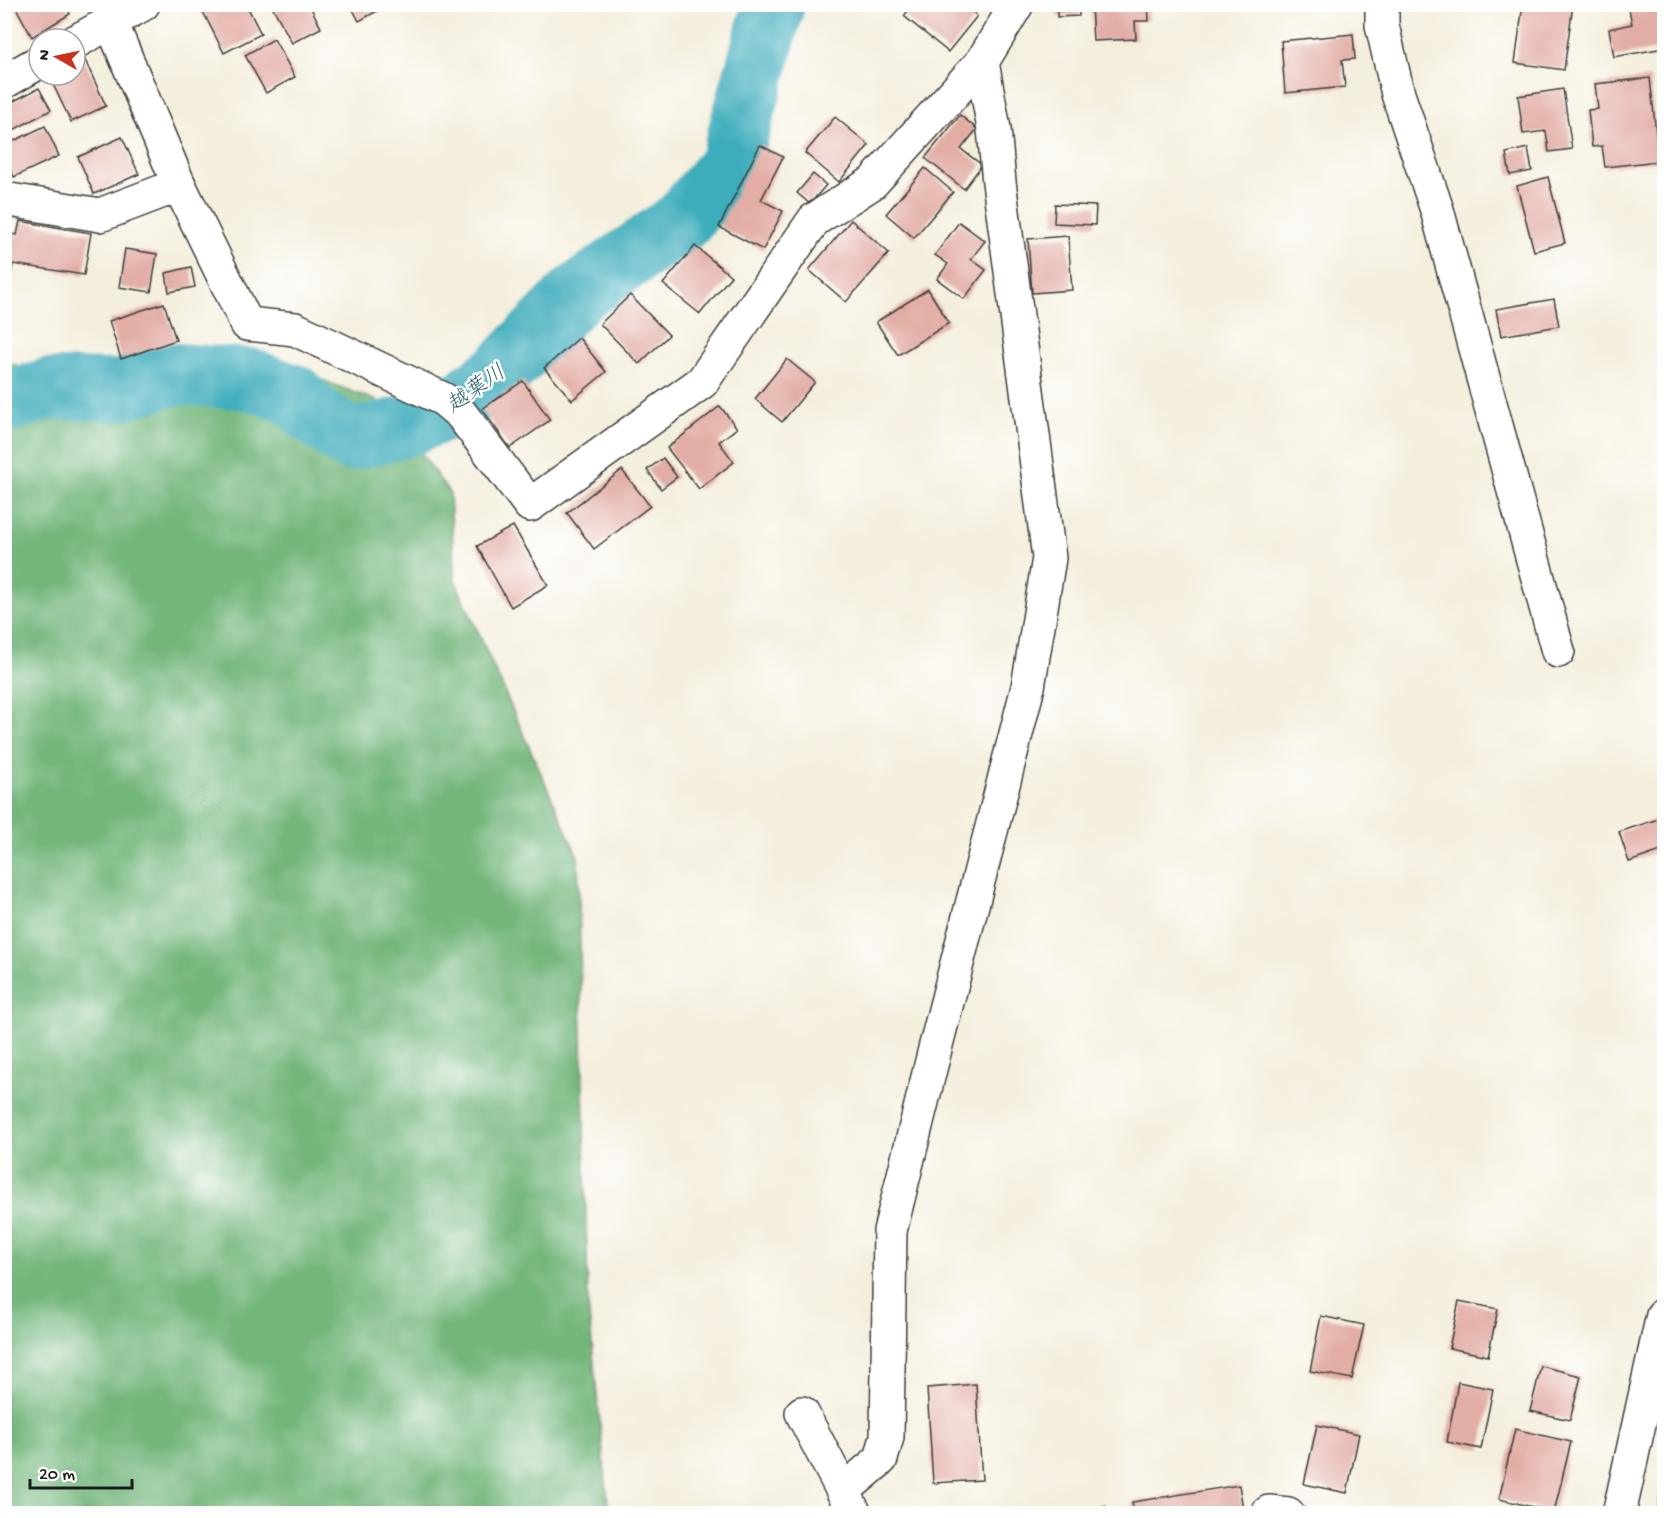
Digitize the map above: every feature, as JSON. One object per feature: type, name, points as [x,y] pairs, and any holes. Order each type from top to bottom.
[{"type":"street","points":[[87,35],[143,4]]},
{"type":"street","points":[[111,22],[179,185],[247,324],[295,329],[443,399],[461,414],[530,505],[702,382],[814,220],[872,183],[982,62],[1017,4]]},
{"type":"street","points":[[1382,4],[1382,26],[1398,94],[1437,210],[1558,651]]},
{"type":"street","points":[[802,1413],[849,1502],[881,1459],[887,1437],[890,1231],[1028,687],[1049,558],[1000,193],[994,129],[982,62]]},
{"type":"street","points":[[4,82],[27,69]]},
{"type":"street","points":[[4,199],[100,215],[179,185]]},
{"type":"street","points":[[1619,1514],[1663,1315],[1665,1315]]},
{"type":"street","points":[[1268,1514],[1269,1512],[1288,1514]]},
{"type":"green space","points":[[5,362],[157,405],[230,400],[288,367],[388,405],[450,494],[455,580],[578,857],[588,1304],[609,1513],[5,1513]]},
{"type":"building","points":[[14,4],[65,4],[70,14],[49,27],[27,28]]},
{"type":"building","points":[[199,4],[246,4],[261,34],[224,53]]},
{"type":"building","points":[[271,4],[309,4],[321,28],[292,43]]},
{"type":"building","points":[[350,4],[390,4],[359,21]]},
{"type":"building","points":[[913,4],[964,4],[977,16],[948,52],[904,16]]},
{"type":"building","points":[[1057,4],[1079,4],[1079,16],[1057,17]]},
{"type":"building","points":[[1091,4],[1148,4],[1149,21],[1135,21],[1136,39],[1093,41]]},
{"type":"building","points":[[1523,4],[1573,4],[1564,70],[1515,63]]},
{"type":"building","points":[[1628,4],[1661,4],[1664,48],[1614,57],[1609,29],[1632,24]]},
{"type":"building","points":[[1353,34],[1355,59],[1342,60],[1345,87],[1285,93],[1281,41]]},
{"type":"building","points":[[274,39],[295,77],[266,93],[245,55]]},
{"type":"building","points":[[87,64],[106,106],[71,122],[54,87],[87,87]]},
{"type":"building","points":[[1650,78],[1659,161],[1605,167],[1602,146],[1592,147],[1588,110],[1598,109],[1595,84]]},
{"type":"building","points":[[39,88],[51,110],[4,135],[4,106]]},
{"type":"building","points":[[1563,89],[1572,149],[1549,152],[1546,131],[1523,134],[1518,96]]},
{"type":"building","points":[[960,115],[977,129],[961,149],[982,165],[964,189],[925,158]]},
{"type":"building","points":[[835,117],[869,145],[839,182],[805,153]]},
{"type":"building","points":[[45,126],[59,156],[14,177],[5,156],[5,145]]},
{"type":"building","points":[[122,137],[139,174],[94,194],[78,157]]},
{"type":"building","points":[[760,145],[783,157],[761,200],[783,211],[763,250],[719,227]]},
{"type":"building","points":[[1528,148],[1532,171],[1510,175],[1506,153]]},
{"type":"building","points":[[925,168],[953,192],[914,238],[886,214]]},
{"type":"building","points":[[813,174],[826,185],[810,204],[797,193]]},
{"type":"building","points":[[1548,177],[1565,243],[1534,251],[1517,186]]},
{"type":"building","points":[[1055,204],[1096,206],[1095,225],[1054,223]]},
{"type":"building","points":[[851,220],[889,253],[846,302],[809,270]]},
{"type":"building","points":[[20,221],[91,233],[84,275],[13,264],[6,309],[4,309],[4,233],[17,235]]},
{"type":"building","points":[[959,222],[985,241],[971,259],[986,270],[964,299],[937,279],[948,264],[935,255]]},
{"type":"building","points":[[1068,236],[1072,290],[1032,293],[1028,239]]},
{"type":"building","points":[[695,246],[731,276],[700,314],[663,284]]},
{"type":"building","points":[[125,249],[157,254],[151,292],[119,287]]},
{"type":"building","points":[[191,267],[195,287],[169,292],[166,273]]},
{"type":"building","points":[[928,289],[949,323],[898,355],[876,322]]},
{"type":"building","points":[[630,295],[669,335],[639,364],[600,324]]},
{"type":"building","points":[[1554,299],[1559,326],[1501,336],[1496,309]]},
{"type":"building","points":[[164,303],[176,340],[121,359],[109,321]]},
{"type":"building","points":[[579,338],[606,372],[572,400],[544,368]]},
{"type":"building","points":[[787,359],[815,382],[782,422],[755,399]]},
{"type":"building","points":[[523,381],[550,420],[510,448],[482,409]]},
{"type":"building","points":[[720,406],[737,428],[719,442],[734,462],[699,489],[667,448]]},
{"type":"building","points":[[663,458],[677,477],[661,489],[647,470]]},
{"type":"building","points":[[622,470],[650,506],[594,549],[567,513]]},
{"type":"building","points":[[513,526],[548,585],[511,607],[477,546]]},
{"type":"building","points":[[1664,817],[1664,850],[1629,862],[1619,832]]},
{"type":"building","points":[[1459,1301],[1498,1309],[1488,1356],[1449,1348]]},
{"type":"building","points":[[1321,1316],[1364,1325],[1352,1379],[1310,1371]]},
{"type":"building","points":[[1541,1366],[1581,1376],[1570,1420],[1530,1411]]},
{"type":"building","points":[[1458,1382],[1493,1389],[1481,1449],[1447,1442]]},
{"type":"building","points":[[976,1384],[982,1480],[933,1483],[927,1388]]},
{"type":"building","points":[[1317,1425],[1359,1434],[1347,1493],[1304,1484]]},
{"type":"building","points":[[1515,1429],[1571,1442],[1554,1512],[1499,1499]]},
{"type":"building","points":[[1662,1484],[1664,1484],[1664,1508],[1658,1506]]},
{"type":"building","points":[[1239,1485],[1244,1514],[1134,1514],[1132,1502]]},
{"type":"building","points":[[1105,1506],[1106,1514],[1074,1514],[1074,1513]]},
{"type":"waterway","name":"越葉川","points":[[4,403],[48,389],[119,390],[176,374],[250,379],[296,396],[309,411],[350,440],[407,426],[456,405],[500,373],[576,295],[682,221],[730,164],[774,4]]}]
